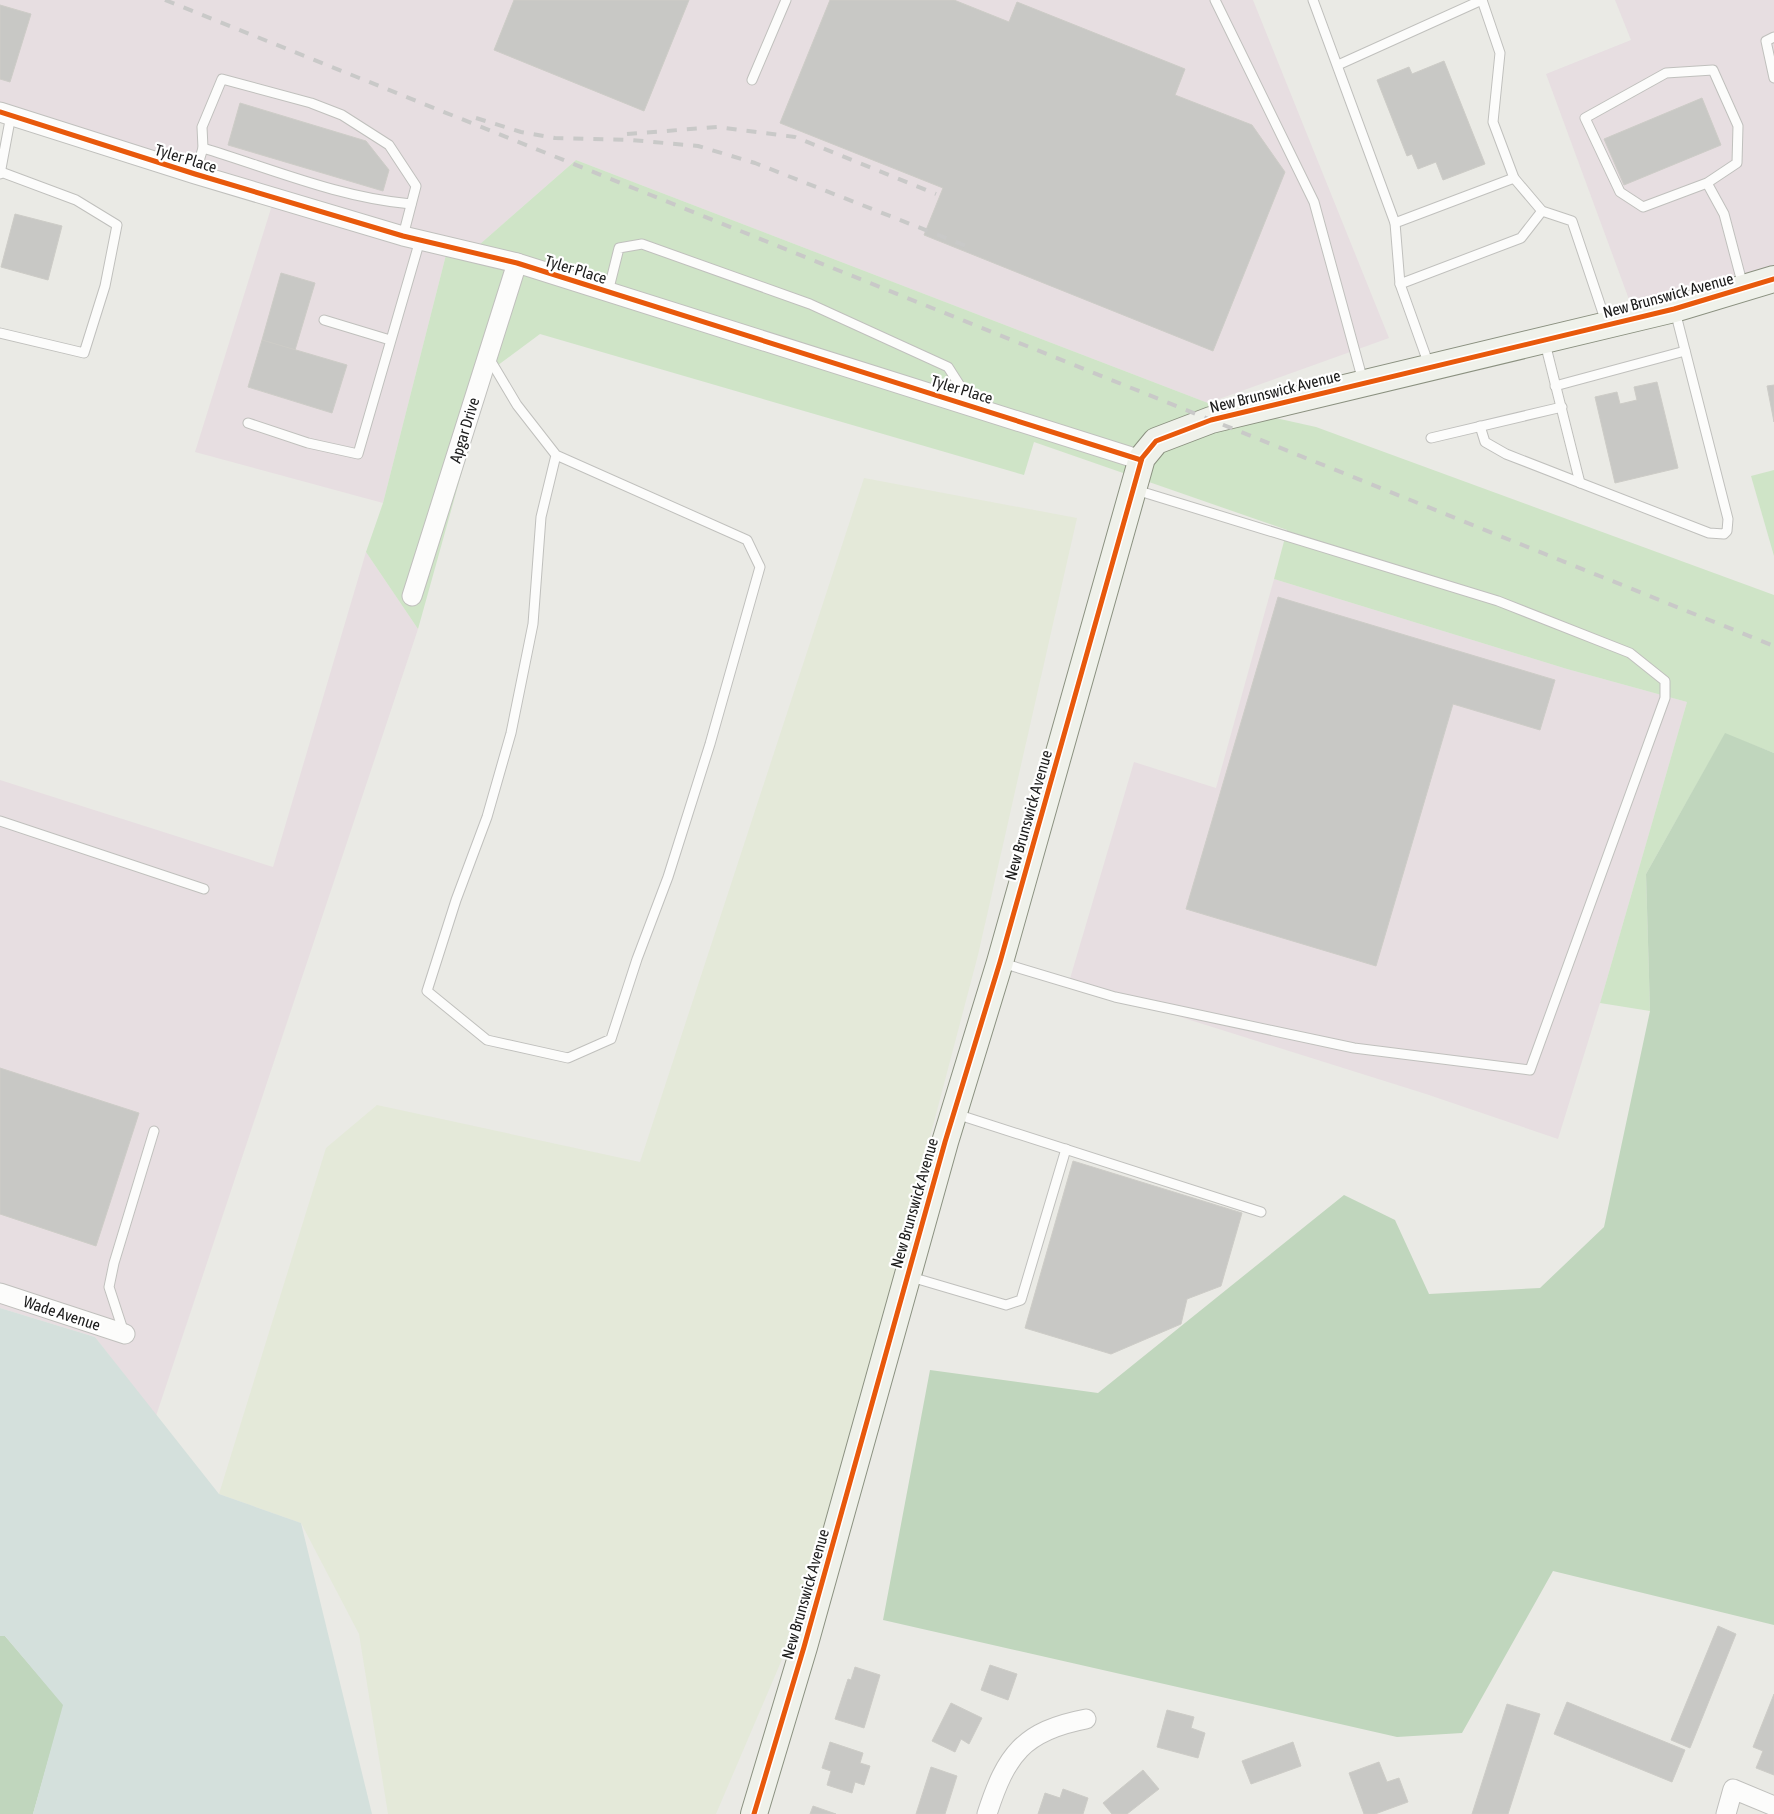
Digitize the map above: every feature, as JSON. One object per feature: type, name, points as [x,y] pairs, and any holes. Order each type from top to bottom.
[{"type":"street","name":"Tyler Place","points":[[6,114],[194,174],[412,238],[517,263],[1141,460]]},
{"type":"street","name":"Apgar Drive","points":[[412,596],[517,263]]},
{"type":"street","name":"New Brunswick Avenue","points":[[754,1814],[804,1647],[906,1275],[953,1113],[1000,962],[1141,460],[1156,441],[1211,420],[1363,382],[1430,368],[1674,309],[1774,279]]},
{"type":"street","name":"Wade Avenue","points":[[0,1293],[124,1334]]},
{"type":"street","points":[[987,1814],[996,1785],[1012,1757],[1034,1736],[1059,1724],[1086,1719]]},
{"type":"street","points":[[1726,1814],[1734,1789],[1774,1806]]},
{"type":"lane","points":[[752,80],[786,0]]},
{"type":"lane","points":[[1313,0],[1395,223],[1400,284],[1430,368]]},
{"type":"lane","points":[[1338,65],[1482,0],[1500,53],[1494,122],[1514,178],[1542,211],[1572,221],[1607,325]]},
{"type":"lane","points":[[1213,1],[1314,202],[1363,382]]},
{"type":"lane","points":[[1774,36],[1766,42],[1774,78]]},
{"type":"lane","points":[[1712,70],[1738,126],[1737,163],[1707,183],[1643,208],[1620,192],[1585,118],[1666,73],[1712,70]]},
{"type":"lane","points":[[194,174],[203,148],[202,128],[222,79],[311,102],[342,115],[390,145],[416,186],[411,204],[412,238],[390,340],[379,386],[358,454],[308,443],[248,423]]},
{"type":"lane","points":[[0,333],[84,353],[105,286],[117,225],[76,200],[0,173],[6,114]]},
{"type":"lane","points":[[203,148],[304,181],[387,202],[411,204]]},
{"type":"lane","points":[[1395,223],[1514,178]]},
{"type":"lane","points":[[1707,183],[1724,214],[1743,287]]},
{"type":"lane","points":[[1400,284],[1521,238],[1542,211]]},
{"type":"lane","points":[[608,292],[619,248],[642,244],[810,304],[948,367],[972,406]]},
{"type":"lane","points":[[1480,426],[1485,442],[1506,454],[1709,533],[1724,534],[1727,531],[1728,519],[1674,309]]},
{"type":"lane","points":[[324,320],[390,340]]},
{"type":"lane","points":[[1544,341],[1580,483]]},
{"type":"lane","points":[[1555,386],[1685,351]]},
{"type":"lane","points":[[487,356],[516,405],[556,455],[748,540],[760,567],[710,744],[674,858],[637,959],[611,1039],[568,1058],[487,1040],[426,991],[456,900],[487,817],[511,733],[533,624],[541,517],[556,455]]},
{"type":"lane","points":[[1431,438],[1562,407]]},
{"type":"lane","points":[[1000,962],[1115,997],[1354,1048],[1530,1070],[1665,698],[1665,681],[1630,653],[1498,601],[1133,489]]},
{"type":"lane","points":[[0,821],[204,889]]},
{"type":"lane","points":[[953,1113],[1261,1212]]},
{"type":"lane","points":[[124,1334],[109,1287],[114,1263],[154,1131]]},
{"type":"lane","points":[[906,1275],[1006,1304],[1021,1300],[1066,1149]]},
{"type":"shaded area","points":[[0,0],[1253,0],[1389,338],[1208,403],[576,160],[471,252],[449,243],[383,503],[195,452],[273,202],[0,118]]},
{"type":"shaded area","points":[[1615,0],[1774,0],[1774,278],[1634,313],[1546,74],[1631,40]]},
{"type":"shaded area","points":[[366,552],[418,629],[156,1416],[95,1337],[0,1308],[0,780],[273,867]]},
{"type":"shaded area","points":[[1274,579],[1567,669],[1687,702],[1600,1003],[1558,1139],[1426,1094],[1069,982],[1134,762],[1216,788]]},
{"type":"shaded area","points":[[0,1308],[95,1337],[219,1494],[301,1523],[372,1814],[33,1814],[63,1705],[5,1636],[0,1636]]},
{"type":"green space","points":[[576,160],[1208,403],[1316,427],[1774,595],[1774,753],[1725,734],[1646,874],[1650,1011],[1600,1003],[1687,702],[1567,669],[1274,579],[1287,530],[1034,442],[1024,475],[540,334],[490,371],[418,629],[366,552],[383,503],[449,243],[471,252]]},
{"type":"green space","points":[[1774,470],[1774,556],[1751,476]]},
{"type":"green space","points":[[864,478],[1077,518],[978,955],[809,1596],[716,1814],[388,1814],[359,1634],[301,1523],[219,1494],[326,1148],[377,1105],[640,1162]]},
{"type":"green space","points":[[1725,733],[1774,753],[1774,1625],[1553,1571],[1462,1733],[1397,1737],[883,1620],[930,1370],[1098,1393],[1344,1195],[1395,1220],[1429,1294],[1540,1288],[1604,1227],[1650,1011],[1646,874]]},
{"type":"green space","points":[[0,1636],[5,1636],[64,1705],[33,1814],[0,1814]]},
{"type":"building","points":[[514,0],[689,0],[644,111],[494,50]]},
{"type":"building","points":[[830,0],[954,0],[1009,22],[1017,2],[1185,69],[1175,95],[1252,125],[1285,172],[1213,351],[924,235],[943,188],[780,123]]},
{"type":"building","points":[[0,5],[31,14],[10,82],[0,79]]},
{"type":"building","points":[[1444,61],[1485,164],[1443,180],[1436,162],[1418,169],[1412,154],[1407,156],[1377,80],[1409,67],[1412,74]]},
{"type":"building","points":[[1702,98],[1721,145],[1624,185],[1604,139]]},
{"type":"building","points":[[240,103],[366,141],[389,170],[383,191],[228,145]]},
{"type":"building","points":[[15,214],[62,226],[48,280],[1,267]]},
{"type":"building","points":[[281,273],[315,283],[295,350],[262,340]]},
{"type":"building","points":[[262,340],[347,365],[332,413],[248,387]]},
{"type":"building","points":[[1657,382],[1678,468],[1615,483],[1595,397],[1617,392],[1620,404],[1637,400],[1634,387]]},
{"type":"building","points":[[1774,385],[1774,422],[1767,386]]},
{"type":"building","points":[[1278,597],[1555,680],[1540,730],[1453,704],[1376,966],[1186,909]]},
{"type":"building","points":[[0,1068],[139,1113],[96,1246],[0,1214]]},
{"type":"building","points":[[1073,1161],[1242,1213],[1221,1286],[1187,1299],[1181,1324],[1111,1354],[1025,1328]]},
{"type":"building","points":[[1718,1626],[1736,1634],[1690,1748],[1671,1740]]},
{"type":"building","points":[[990,1665],[1017,1674],[1008,1700],[981,1690]]},
{"type":"building","points":[[855,1667],[880,1675],[864,1728],[835,1719],[848,1679],[851,1680]]},
{"type":"building","points":[[1774,1694],[1774,1775],[1756,1768],[1763,1751],[1753,1747]]},
{"type":"building","points":[[1567,1702],[1685,1750],[1672,1782],[1554,1734]]},
{"type":"building","points":[[951,1703],[982,1718],[969,1744],[961,1739],[955,1752],[932,1741]]},
{"type":"building","points":[[1507,1704],[1540,1714],[1508,1814],[1472,1814]]},
{"type":"building","points":[[1167,1710],[1194,1717],[1191,1728],[1205,1733],[1198,1758],[1157,1747]]},
{"type":"building","points":[[830,1742],[863,1753],[860,1763],[870,1766],[864,1785],[855,1782],[852,1793],[827,1785],[831,1771],[822,1768]]},
{"type":"building","points":[[1293,1742],[1301,1766],[1251,1784],[1242,1761]]},
{"type":"building","points":[[1379,1762],[1387,1782],[1399,1778],[1408,1802],[1375,1814],[1364,1814],[1349,1773]]},
{"type":"building","points":[[931,1767],[957,1776],[945,1814],[916,1814]]},
{"type":"building","points":[[1143,1770],[1159,1789],[1127,1814],[1112,1814],[1103,1803]]},
{"type":"building","points":[[1063,1789],[1088,1798],[1083,1814],[1038,1814],[1045,1793],[1060,1798]]},
{"type":"building","points":[[813,1806],[836,1814],[810,1814]]},
{"type":"railway","points":[[165,0],[1774,646]]},
{"type":"railway","points":[[476,118],[521,132],[555,138],[631,140],[698,146],[755,163],[974,249]]},
{"type":"railway","points":[[627,134],[717,127],[795,137],[936,194]]},
{"type":"cycle path","points":[[0,112],[195,174],[403,236],[517,263],[1141,460]]},
{"type":"cycle path","points":[[754,1814],[804,1647],[945,1142],[1000,962],[1142,458],[1156,441],[1211,420],[1674,309],[1774,279]]}]
